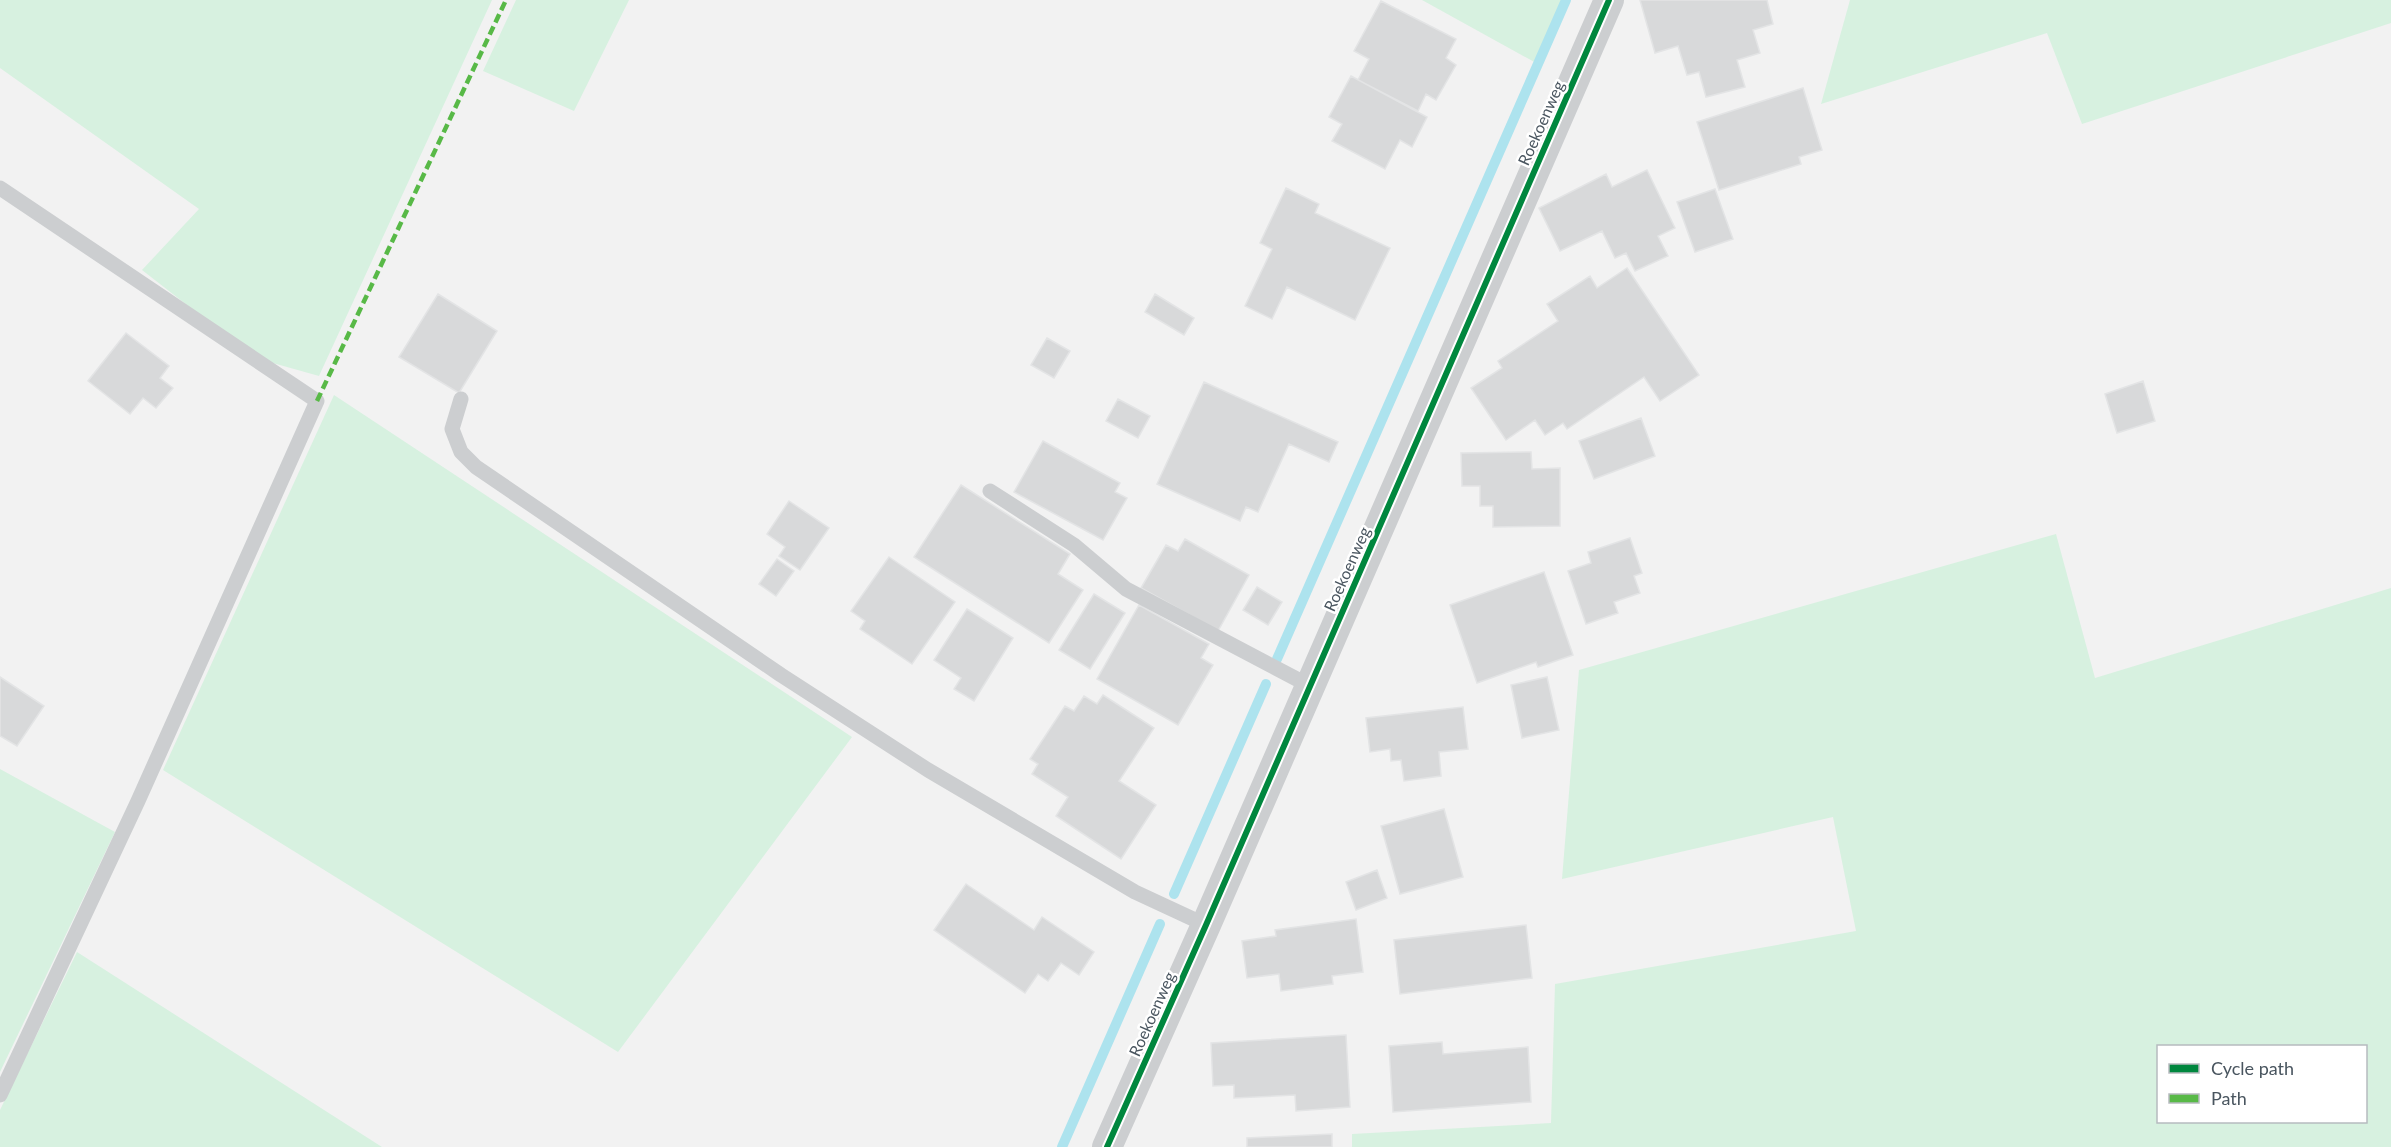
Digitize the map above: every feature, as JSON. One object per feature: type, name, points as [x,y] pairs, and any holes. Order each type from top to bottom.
[{"type":"street","name":"Roekoenweg","points":[[1107,1147],[1609,0]]},
{"type":"lane","points":[[0,188],[317,401],[138,801],[0,1095]]},
{"type":"lane","points":[[461,399],[452,429],[461,452],[476,467],[781,675],[928,770],[1135,892],[1206,925]]},
{"type":"lane","points":[[990,491],[1074,545],[1126,589],[1310,686]]},
{"type":"green space","points":[[0,0],[492,0],[319,376],[255,358],[142,270],[199,209],[0,68]]},
{"type":"green space","points":[[516,0],[629,0],[574,111],[483,71]]},
{"type":"green space","points":[[1422,0],[1566,0],[1538,64]]},
{"type":"green space","points":[[1850,0],[2391,0],[2391,23],[2082,124],[2047,33],[1821,104]]},
{"type":"green space","points":[[334,395],[852,737],[618,1052],[163,770]]},
{"type":"green space","points":[[2056,534],[2095,678],[2391,588],[2391,1147],[1352,1147],[1352,1134],[1551,1123],[1555,984],[1856,931],[1833,817],[1562,879],[1579,670]]},
{"type":"green space","points":[[0,769],[115,832],[0,1072]]},
{"type":"green space","points":[[77,952],[382,1147],[0,1147],[0,1110]]},
{"type":"building","points":[[1640,0],[1767,0],[1773,24],[1753,30],[1760,53],[1737,60],[1745,87],[1706,97],[1699,72],[1687,75],[1678,46],[1655,53]]},
{"type":"building","points":[[1381,1],[1456,39],[1446,58],[1456,65],[1436,100],[1426,94],[1418,111],[1358,80],[1369,59],[1354,51]]},
{"type":"building","points":[[1351,76],[1427,117],[1412,147],[1400,140],[1385,169],[1332,141],[1342,124],[1329,117]]},
{"type":"building","points":[[1803,88],[1822,150],[1799,157],[1801,164],[1719,190],[1697,122]]},
{"type":"building","points":[[1647,170],[1675,228],[1658,236],[1668,256],[1635,271],[1626,253],[1615,258],[1602,231],[1560,251],[1539,208],[1606,174],[1612,187]]},
{"type":"building","points":[[1286,188],[1319,204],[1315,213],[1390,248],[1355,320],[1287,287],[1272,319],[1245,306],[1272,249],[1260,243]]},
{"type":"building","points":[[1715,189],[1733,239],[1695,252],[1677,202]]},
{"type":"building","points":[[1627,268],[1699,375],[1660,401],[1644,377],[1567,429],[1563,423],[1545,435],[1535,420],[1506,440],[1471,388],[1502,368],[1498,361],[1558,321],[1547,304],[1590,276],[1597,288]]},
{"type":"building","points":[[438,294],[497,331],[459,393],[399,357]]},
{"type":"building","points":[[1155,294],[1194,318],[1184,335],[1145,312]]},
{"type":"building","points":[[126,333],[169,366],[160,378],[173,388],[156,408],[143,398],[130,414],[88,381]]},
{"type":"building","points":[[1047,338],[1070,351],[1054,378],[1031,365]]},
{"type":"building","points":[[2143,381],[2155,421],[2117,433],[2105,394]]},
{"type":"building","points":[[1204,382],[1338,442],[1329,462],[1289,444],[1258,512],[1246,507],[1240,521],[1157,484]]},
{"type":"building","points":[[1118,399],[1150,416],[1138,438],[1106,421]]},
{"type":"building","points":[[1641,418],[1655,456],[1594,479],[1579,441]]},
{"type":"building","points":[[1043,441],[1120,483],[1115,492],[1127,498],[1103,540],[1014,492]]},
{"type":"building","points":[[1531,452],[1532,469],[1560,468],[1560,526],[1493,527],[1493,506],[1480,506],[1480,486],[1462,486],[1461,453]]},
{"type":"building","points":[[961,485],[1070,554],[1058,574],[1083,590],[1049,643],[914,557]]},
{"type":"building","points":[[789,501],[829,528],[800,570],[779,556],[785,547],[767,534]]},
{"type":"building","points":[[1630,538],[1642,573],[1634,576],[1640,593],[1614,602],[1618,613],[1586,624],[1568,571],[1591,563],[1588,552]]},
{"type":"building","points":[[1185,539],[1249,575],[1218,631],[1141,588],[1166,545],[1178,551]]},
{"type":"building","points":[[889,557],[955,602],[912,664],[860,629],[865,621],[851,611]]},
{"type":"building","points":[[777,559],[794,571],[776,596],[759,584]]},
{"type":"building","points":[[1544,572],[1573,655],[1538,667],[1536,662],[1477,683],[1450,605]]},
{"type":"building","points":[[1257,587],[1282,602],[1268,625],[1243,610]]},
{"type":"building","points":[[1094,594],[1125,613],[1090,669],[1059,650]]},
{"type":"building","points":[[1139,605],[1209,644],[1201,658],[1213,665],[1178,725],[1097,679]]},
{"type":"building","points":[[967,609],[1013,638],[974,701],[954,689],[961,678],[934,660]]},
{"type":"building","points":[[0,677],[44,706],[17,746],[0,736]]},
{"type":"building","points":[[1547,677],[1559,730],[1522,738],[1511,685]]},
{"type":"building","points":[[1103,695],[1154,728],[1119,781],[1156,805],[1121,859],[1056,816],[1068,797],[1032,774],[1038,764],[1030,759],[1065,706],[1074,711],[1084,696],[1097,704]]},
{"type":"building","points":[[1463,707],[1468,749],[1439,752],[1441,776],[1404,781],[1401,760],[1391,761],[1390,749],[1370,752],[1366,718]]},
{"type":"building","points":[[1444,809],[1463,877],[1400,894],[1381,826]]},
{"type":"building","points":[[1377,870],[1387,898],[1356,910],[1346,882]]},
{"type":"building","points":[[966,884],[1034,930],[1042,917],[1094,952],[1079,975],[1061,963],[1048,981],[1038,974],[1025,993],[934,930]]},
{"type":"building","points":[[1356,919],[1363,972],[1332,976],[1333,984],[1281,991],[1279,974],[1247,978],[1242,941],[1276,936],[1275,930]]},
{"type":"building","points":[[1526,925],[1532,978],[1400,994],[1394,940]]},
{"type":"building","points":[[1346,1035],[1350,1107],[1296,1111],[1295,1095],[1234,1098],[1234,1085],[1213,1086],[1211,1043]]},
{"type":"building","points":[[1442,1042],[1443,1054],[1528,1047],[1531,1102],[1393,1112],[1389,1046]]},
{"type":"building","points":[[1332,1134],[1332,1147],[1247,1147],[1247,1138]]},
{"type":"waterway","points":[[1277,659],[1566,0]]},
{"type":"waterway","points":[[1174,894],[1266,684]]},
{"type":"waterway","points":[[1062,1147],[1160,924]]},
{"type":"marked path","points":[[317,401],[506,0]]},
{"type":"cycle path","points":[[1107,1147],[1609,0]]}]
